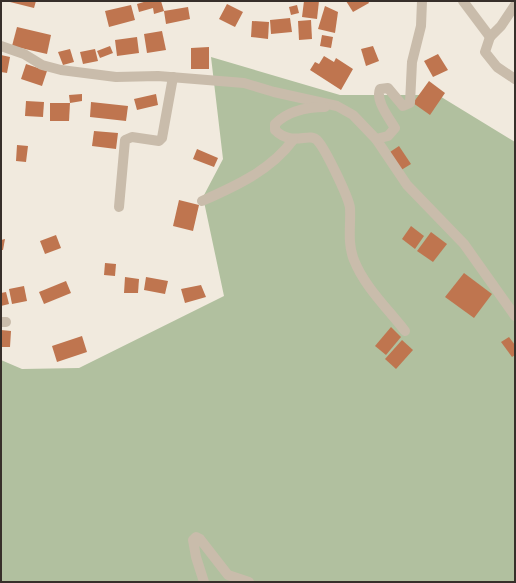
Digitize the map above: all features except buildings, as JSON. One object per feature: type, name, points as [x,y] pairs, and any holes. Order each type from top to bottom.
[{"type":"street","points":[[376,139],[388,136],[395,128],[382,104],[379,96],[380,89],[388,88],[403,106],[410,103],[412,62],[421,26],[422,1]]},
{"type":"street","points":[[463,1],[490,37]]},
{"type":"street","points":[[515,5],[501,26],[490,37],[485,52],[497,67],[515,80]]},
{"type":"street","points":[[1,46],[24,54],[42,65],[61,70],[116,77],[174,77],[244,83],[274,92],[337,106],[353,115],[376,139],[407,185],[464,244],[515,316]]},
{"type":"street","points":[[119,207],[125,140],[132,137],[159,141],[162,138],[174,77]]},
{"type":"street","points":[[337,106],[313,107],[281,118],[275,124],[275,130],[280,135],[293,140],[313,138],[317,140],[333,165],[350,208],[350,246],[353,259],[361,275],[405,331]]},
{"type":"street","points":[[202,201],[242,183],[274,161],[284,152],[293,140]]},
{"type":"street","points":[[204,582],[196,557],[193,540],[196,537],[200,539],[228,575],[249,582]]},
{"type":"green space","points":[[211,57],[340,95],[438,95],[515,142],[515,582],[1,582],[1,360],[22,369],[79,368],[224,296],[203,197],[223,159]]}]
